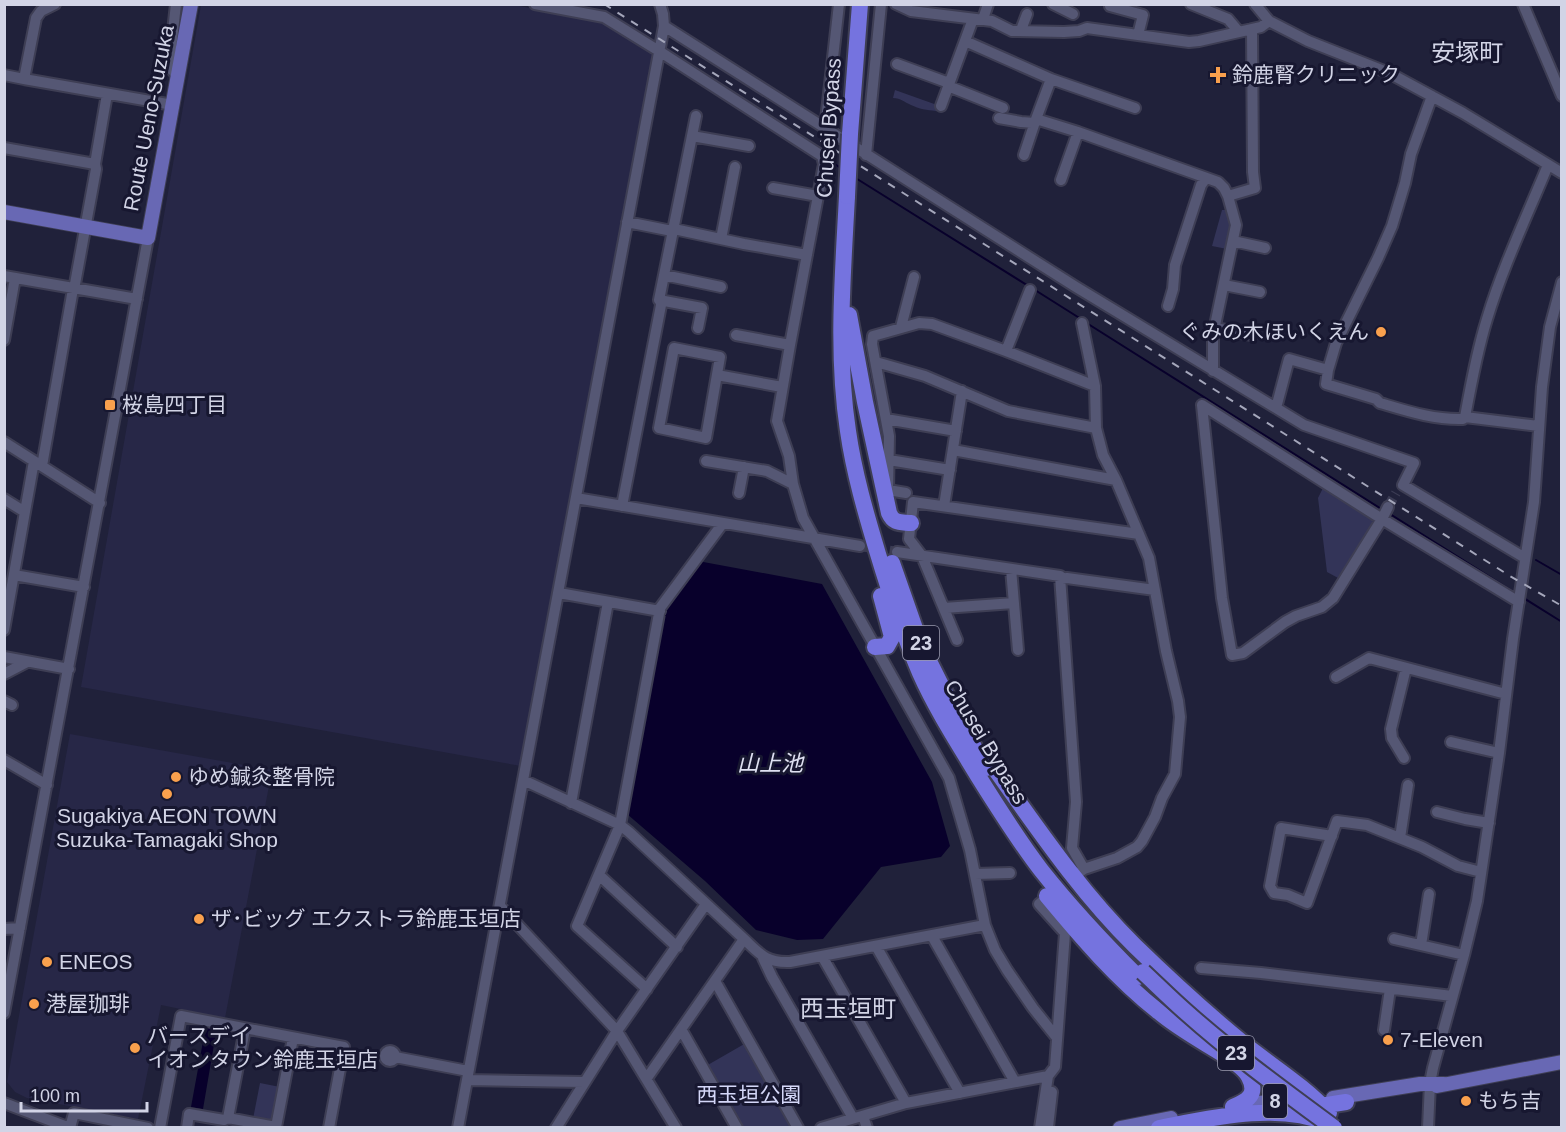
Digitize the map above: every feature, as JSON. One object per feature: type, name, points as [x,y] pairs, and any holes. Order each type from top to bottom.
[{"type":"highway","name":"Chusei Bypass","points":[[860,4],[846,196],[841,319],[842,369],[848,431],[861,497],[892,598],[922,676],[1018,819],[1067,887],[1141,974],[1224,1044],[1324,1115]]},
{"type":"highway","name":"Chusei Bypass","points":[[844,255],[849,368],[857,428],[873,501],[920,643],[956,728]]},
{"type":"highway","points":[[846,299],[889,513],[892,519],[898,522],[911,523]]},
{"type":"highway","points":[[851,446],[861,534],[892,638],[887,646],[875,647]]},
{"type":"highway","points":[[956,728],[971,783],[998,828],[1039,885],[1086,943],[1161,1014],[1229,1059],[1275,1094],[1312,1105],[1324,1115]]},
{"type":"highway","points":[[956,728],[1062,862],[1133,944],[1228,1030],[1289,1077],[1324,1115]]},
{"type":"highway","points":[[1233,1107],[1246,1100],[1252,1093],[1248,1074]]},
{"type":"highway","points":[[1324,1115],[1346,1102]]},
{"type":"highway","name":"23","points":[[1159,1128],[1262,1112],[1324,1115],[1339,1128]]},
{"type":"main road","name":"Route Ueno-Suzuka","points":[[4,212],[148,238],[191,4]]},
{"type":"main road","name":"8","points":[[1346,1102],[1562,1062]]},
{"type":"main road","name":"8","points":[[1303,1128],[1350,1096],[1420,1084],[1435,1085]]},
{"type":"main road","name":"8","points":[[1120,1128],[1257,1103],[1290,1100]]},
{"type":"street","points":[[24,79],[36,18],[42,11],[55,4]]},
{"type":"street","points":[[176,4],[169,67],[178,76]]},
{"type":"street","points":[[535,4],[604,17],[822,156],[824,164],[789,345],[777,421],[789,456],[793,484],[803,518],[949,778],[970,850],[985,925],[995,950],[1033,1008],[1057,1038]]},
{"type":"street","points":[[458,1128],[664,26],[660,4]]},
{"type":"street","points":[[825,129],[839,4]]},
{"type":"street","points":[[866,155],[881,8],[884,11],[891,4]]},
{"type":"street","points":[[896,4],[911,11],[993,21],[1012,30],[1064,32],[1088,28],[1189,42],[1261,27],[1269,21]]},
{"type":"street","points":[[941,106],[965,41],[988,4]]},
{"type":"street","points":[[1053,4],[1073,14]]},
{"type":"street","points":[[1191,4],[1228,19],[1239,32]]},
{"type":"street","points":[[1255,4],[1269,21],[1308,41],[1389,73],[1562,172]]},
{"type":"street","points":[[1522,4],[1562,96]]},
{"type":"street","points":[[1110,6],[1143,15],[1138,35]]},
{"type":"street","points":[[1021,30],[1027,14]]},
{"type":"street","points":[[664,26],[1066,281],[1304,425],[1414,463],[1400,489],[1525,558]]},
{"type":"street","points":[[1228,196],[1255,188],[1252,29]]},
{"type":"street","points":[[965,41],[1051,79],[1135,108]]},
{"type":"street","points":[[897,64],[949,84],[1021,123],[1035,121],[1078,132],[1218,182],[1228,196],[1236,225],[1213,334],[1213,371]]},
{"type":"street","points":[[4,75],[173,105]]},
{"type":"street","points":[[1024,154],[1051,79]]},
{"type":"street","points":[[4,630],[25,512],[38,463],[86,228],[107,94]]},
{"type":"street","points":[[1432,96],[1414,145],[1392,226],[1336,343],[1326,384],[1376,399],[1380,403],[1432,417],[1456,419],[1465,417],[1539,426]]},
{"type":"street","points":[[696,116],[659,300],[702,308],[698,328]]},
{"type":"street","points":[[1061,180],[1078,132]]},
{"type":"street","points":[[692,136],[748,146]]},
{"type":"street","points":[[4,148],[95,164]]},
{"type":"street","points":[[1465,417],[1473,370],[1487,319],[1501,278],[1548,165]]},
{"type":"street","points":[[721,239],[735,167]]},
{"type":"street","points":[[1168,306],[1173,289],[1175,265],[1201,185],[1206,178]]},
{"type":"street","points":[[772,188],[818,196]]},
{"type":"street","points":[[627,222],[807,255]]},
{"type":"street","points":[[4,1013],[148,238]]},
{"type":"street","points":[[1233,241],[1265,248]]},
{"type":"street","points":[[664,275],[721,287]]},
{"type":"street","points":[[4,340],[10,277],[137,299]]},
{"type":"street","points":[[901,327],[914,277]]},
{"type":"street","points":[[1428,1128],[1435,1085],[1433,1068],[1477,901],[1534,502],[1542,387],[1550,327],[1562,282]]},
{"type":"street","points":[[1224,285],[1260,292]]},
{"type":"street","points":[[1006,351],[1030,290]]},
{"type":"street","points":[[622,506],[662,300]]},
{"type":"street","points":[[906,494],[888,490],[889,436],[872,344],[873,336],[919,323],[932,324],[1095,386]]},
{"type":"street","points":[[897,552],[1060,576],[1076,802],[1072,848],[1080,872],[1110,862],[1137,847],[1155,817],[1175,774],[1180,717],[1149,558],[1103,455],[1096,428],[1095,386],[1082,323]]},
{"type":"street","points":[[1215,328],[1251,335]]},
{"type":"street","points":[[736,335],[789,345]]},
{"type":"street","points":[[674,348],[720,357],[717,375],[705,438],[659,428],[674,348]]},
{"type":"street","points":[[1275,408],[1289,358],[1328,370]]},
{"type":"street","points":[[876,362],[925,376],[1008,411],[1096,428]]},
{"type":"street","points":[[717,375],[782,387]]},
{"type":"street","points":[[945,506],[962,391]]},
{"type":"street","points":[[1386,512],[1333,598],[1322,608],[1285,622],[1243,653],[1232,655],[1222,598],[1202,405],[1386,512],[1519,597]]},
{"type":"street","points":[[886,419],[956,431]]},
{"type":"street","points":[[4,442],[100,502]]},
{"type":"street","points":[[953,450],[1116,480]]},
{"type":"street","points":[[889,460],[950,470]]},
{"type":"street","points":[[706,461],[767,471],[793,484]]},
{"type":"street","points":[[739,494],[744,467]]},
{"type":"street","points":[[576,498],[860,546]]},
{"type":"street","points":[[4,499],[25,512]]},
{"type":"street","points":[[957,640],[922,556],[909,539],[913,502],[1139,534]]},
{"type":"street","points":[[647,989],[577,926],[620,825],[660,608],[723,524]]},
{"type":"street","points":[[1011,569],[1018,650]]},
{"type":"street","points":[[14,575],[84,587]]},
{"type":"street","points":[[1060,579],[1155,590]]},
{"type":"street","points":[[558,593],[660,611]]},
{"type":"street","points":[[571,803],[608,602]]},
{"type":"street","points":[[944,608],[1014,603]]},
{"type":"street","points":[[4,657],[69,669]]},
{"type":"street","points":[[1336,677],[1369,658],[1506,694]]},
{"type":"street","points":[[4,674],[27,662]]},
{"type":"street","points":[[1404,758],[1392,738],[1391,729],[1406,668]]},
{"type":"street","points":[[1451,742],[1499,753]]},
{"type":"street","points":[[4,760],[46,784]]},
{"type":"street","points":[[523,780],[620,825],[763,958],[772,977],[867,1128]]},
{"type":"street","points":[[1400,838],[1408,784]]},
{"type":"street","points":[[1437,812],[1489,822]]},
{"type":"street","points":[[1332,836],[1281,828],[1270,886],[1274,892],[1307,903],[1332,836],[1337,821],[1367,825],[1422,847],[1458,866],[1481,872]]},
{"type":"street","points":[[975,874],[1010,873]]},
{"type":"street","points":[[599,875],[677,947]]},
{"type":"street","points":[[1421,945],[1429,894]]},
{"type":"street","points":[[1040,1128],[1057,1038],[1065,933],[1039,904],[1044,900]]},
{"type":"street","points":[[556,1128],[618,1030],[706,904]]},
{"type":"street","points":[[500,906],[618,1030],[676,1128]]},
{"type":"street","points":[[763,958],[777,963],[985,925]]},
{"type":"street","points":[[4,929],[20,928]]},
{"type":"street","points":[[932,936],[1015,1082]]},
{"type":"street","points":[[647,1078],[744,939]]},
{"type":"street","points":[[1394,939],[1464,955]]},
{"type":"street","points":[[876,946],[960,1093]]},
{"type":"street","points":[[822,956],[906,1103]]},
{"type":"street","points":[[1201,968],[1452,996]]},
{"type":"street","points":[[715,981],[798,1128]]},
{"type":"street","points":[[1384,1030],[1390,989]]},
{"type":"street","points":[[160,1128],[181,1016],[344,1047],[329,1128]]},
{"type":"street","points":[[228,1118],[245,1029]]},
{"type":"street","points":[[681,1029],[737,1128]]},
{"type":"street","points":[[187,1128],[189,1114],[224,1120],[228,1118],[256,1126],[276,1127],[293,1038]]},
{"type":"street","points":[[395,1057],[467,1076],[585,1082]]},
{"type":"street","points":[[821,1128],[906,1103],[1015,1082],[1052,1071]]},
{"type":"street","points":[[1048,1127],[1052,1071]]},
{"type":"street","points":[[4,1103],[70,1128],[74,1113],[148,1128]]},
{"type":"shaded area","points":[[201,5],[514,5],[606,22],[651,51],[653,55],[521,766],[81,687]]},
{"type":"shaded area","points":[[70,734],[272,770],[225,1018],[161,1005],[138,1119],[27,1098],[15,1092],[7,1082]]},
{"type":"green space","points":[[895,90],[937,105],[936,111],[926,110],[893,98]]},
{"type":"green space","points":[[1226,205],[1231,225],[1227,249],[1212,246],[1222,210],[1225,210]]},
{"type":"green space","points":[[1323,488],[1374,520],[1375,523],[1340,579],[1327,572],[1318,498]]},
{"type":"green space","name":"西玉垣公園","points":[[746,1043],[794,1127],[741,1127],[706,1066]]},
{"type":"green space","points":[[260,1083],[280,1087],[275,1117],[268,1122],[253,1119]]},
{"type":"water","name":"山上池","points":[[698,561],[822,584],[932,782],[950,846],[941,857],[881,867],[823,939],[797,940],[756,930],[705,881],[627,814],[665,609]]},
{"type":"water","points":[[206,1025],[217,1027],[203,1109],[191,1107]]},
{"type":"waterway","points":[[832,162],[842,169]]},
{"type":"waterway","points":[[854,177],[1030,287]]},
{"type":"waterway","points":[[1035,290],[1081,319]]},
{"type":"waterway","points":[[1085,322],[1383,510]]},
{"type":"waterway","points":[[1390,514],[1517,594]]},
{"type":"waterway","points":[[1536,560],[1562,575]]},
{"type":"waterway","points":[[1522,597],[1562,622]]},
{"type":"tunnel","points":[[1388,507],[1396,493]]},
{"type":"tunnel","points":[[860,546],[897,552]]},
{"type":"railway","points":[[604,4],[1510,576],[1562,606]]},
{"type":"place","name":"鈴鹿腎クリニック","points":[[1218,75]]},
{"type":"place","name":"ぐみの木ほいくえん","points":[[1381,332]]},
{"type":"place","name":"桜島四丁目","points":[[110,405]]},
{"type":"place","name":"ゆめ鍼灸整骨院","points":[[176,777]]},
{"type":"place","name":"Sugakiya AEON TOWN Suzuka-Tamagaki Shop","points":[[167,794]]},
{"type":"place","name":"ザ･ビッグ エクストラ鈴鹿玉垣店","points":[[199,919]]},
{"type":"place","name":"ENEOS","points":[[47,962]]},
{"type":"place","name":"港屋珈琲","points":[[34,1004]]},
{"type":"place","name":"7-Eleven","points":[[1388,1040]]},
{"type":"place","name":"バースデイ イオンタウン鈴鹿玉垣店","points":[[135,1048]]},
{"type":"place","name":"もち吉","points":[[1466,1101]]},
{"type":"district","name":"安塚町","points":[[1467,53]]},
{"type":"district","name":"西玉垣町","points":[[848,1009]]}]
